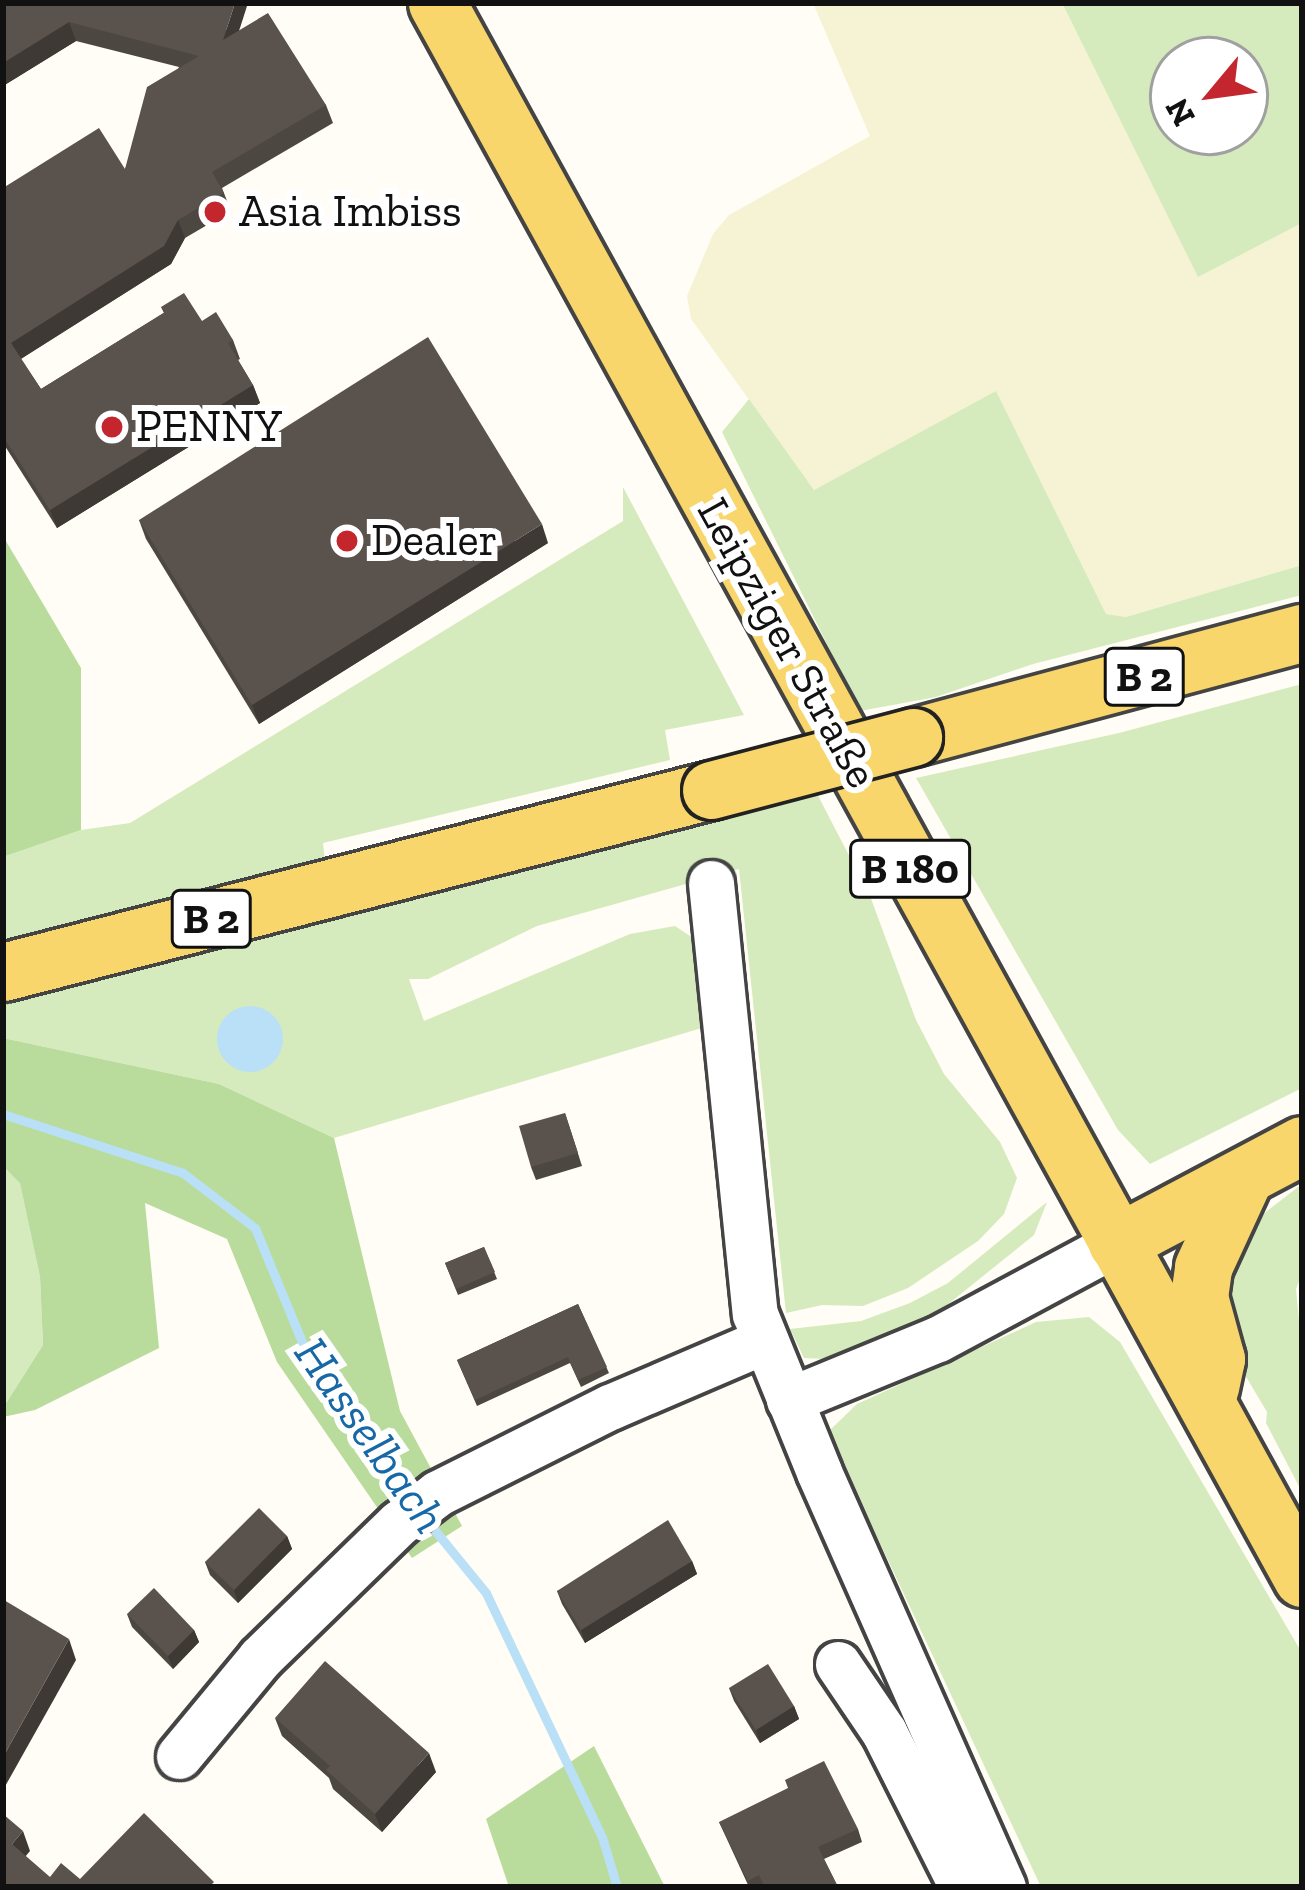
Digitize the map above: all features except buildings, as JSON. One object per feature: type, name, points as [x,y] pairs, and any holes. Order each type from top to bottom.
[{"type":"main road","name":"Leipziger Straße","points":[[437,3],[1290,1556]]},
{"type":"main road","name":"B 2","points":[[3,972],[1302,633]]},
{"type":"main road","points":[[1117,1243],[1302,1145]]},
{"type":"main road","points":[[1206,1403],[1216,1359],[1199,1297],[1202,1267],[1243,1180]]},
{"type":"street","points":[[711,883],[752,1292],[764,1341],[1003,1887]]},
{"type":"street","points":[[788,1400],[938,1339],[1117,1243]]},
{"type":"street","points":[[179,1756],[260,1658],[399,1522],[438,1493],[610,1407],[764,1341]]},
{"type":"street","points":[[838,1664],[884,1732],[962,1887]]},
{"type":"shaded area","points":[[813,3],[1062,3],[1198,276],[1302,223],[1302,565],[1126,617],[1106,614],[996,392],[814,490],[691,319],[687,296],[713,234],[729,215],[870,136]]},
{"type":"green space","points":[[1062,3],[1302,3],[1302,223],[1198,277]]},
{"type":"green space","points":[[996,391],[1106,614],[1126,617],[1302,565],[1302,595],[1033,664],[936,697],[860,711],[722,432],[749,399],[814,490]]},
{"type":"green space","points":[[623,487],[744,715],[665,730],[670,760],[323,843],[330,910],[813,786],[870,896],[916,1020],[944,1074],[1000,1142],[1017,1178],[1004,1214],[978,1241],[908,1288],[863,1306],[822,1305],[786,1313],[739,869],[537,926],[428,979],[409,979],[424,1021],[630,934],[675,926],[696,940],[705,1027],[334,1138],[219,1084],[3,1038],[3,857],[81,830],[130,823],[623,521]]},
{"type":"green space","points":[[3,536],[81,668],[81,830],[3,857]]},
{"type":"green space","points":[[1302,684],[1302,1088],[1150,1164],[1118,1130],[916,778],[1119,733]]},
{"type":"green space","points":[[3,1038],[219,1084],[334,1138],[400,1411],[462,1526],[412,1558],[277,1362],[227,1239],[145,1203],[159,1348],[35,1410],[3,1417],[3,1408],[43,1345],[40,1277],[20,1183],[3,1166]]},
{"type":"green space","points":[[3,1166],[20,1182],[40,1277],[43,1345],[3,1408]]},
{"type":"green space","points":[[1302,1184],[1302,1274],[1296,1289],[1302,1352],[1302,1492],[1266,1423],[1267,1412],[1229,1348],[1219,1296],[1254,1221]]},
{"type":"green space","points":[[1047,1202],[1034,1235],[916,1330],[848,1360],[804,1358],[790,1329],[861,1321],[910,1303],[948,1283]]},
{"type":"green space","points":[[1089,1317],[1120,1342],[1302,1653],[1302,1887],[1041,1887],[828,1432],[857,1404],[1036,1322]]},
{"type":"green space","points":[[594,1746],[665,1887],[509,1887],[486,1819]]},
{"type":"water","points":[[250,1006],[274,1015],[283,1039],[274,1063],[250,1072],[226,1063],[217,1039],[226,1015]]},
{"type":"waterway","name":"Hasselbach","points":[[3,1114],[183,1173],[255,1228],[304,1347],[409,1500]]},
{"type":"waterway","name":"Hasselbach","points":[[424,1517],[486,1593],[602,1837],[617,1887]]},
{"type":"place","name":"Asia Imbiss","points":[[215,212]]},
{"type":"place","name":"PENNY","points":[[112,427]]},
{"type":"place","name":"Dealer","points":[[347,541]]}]
